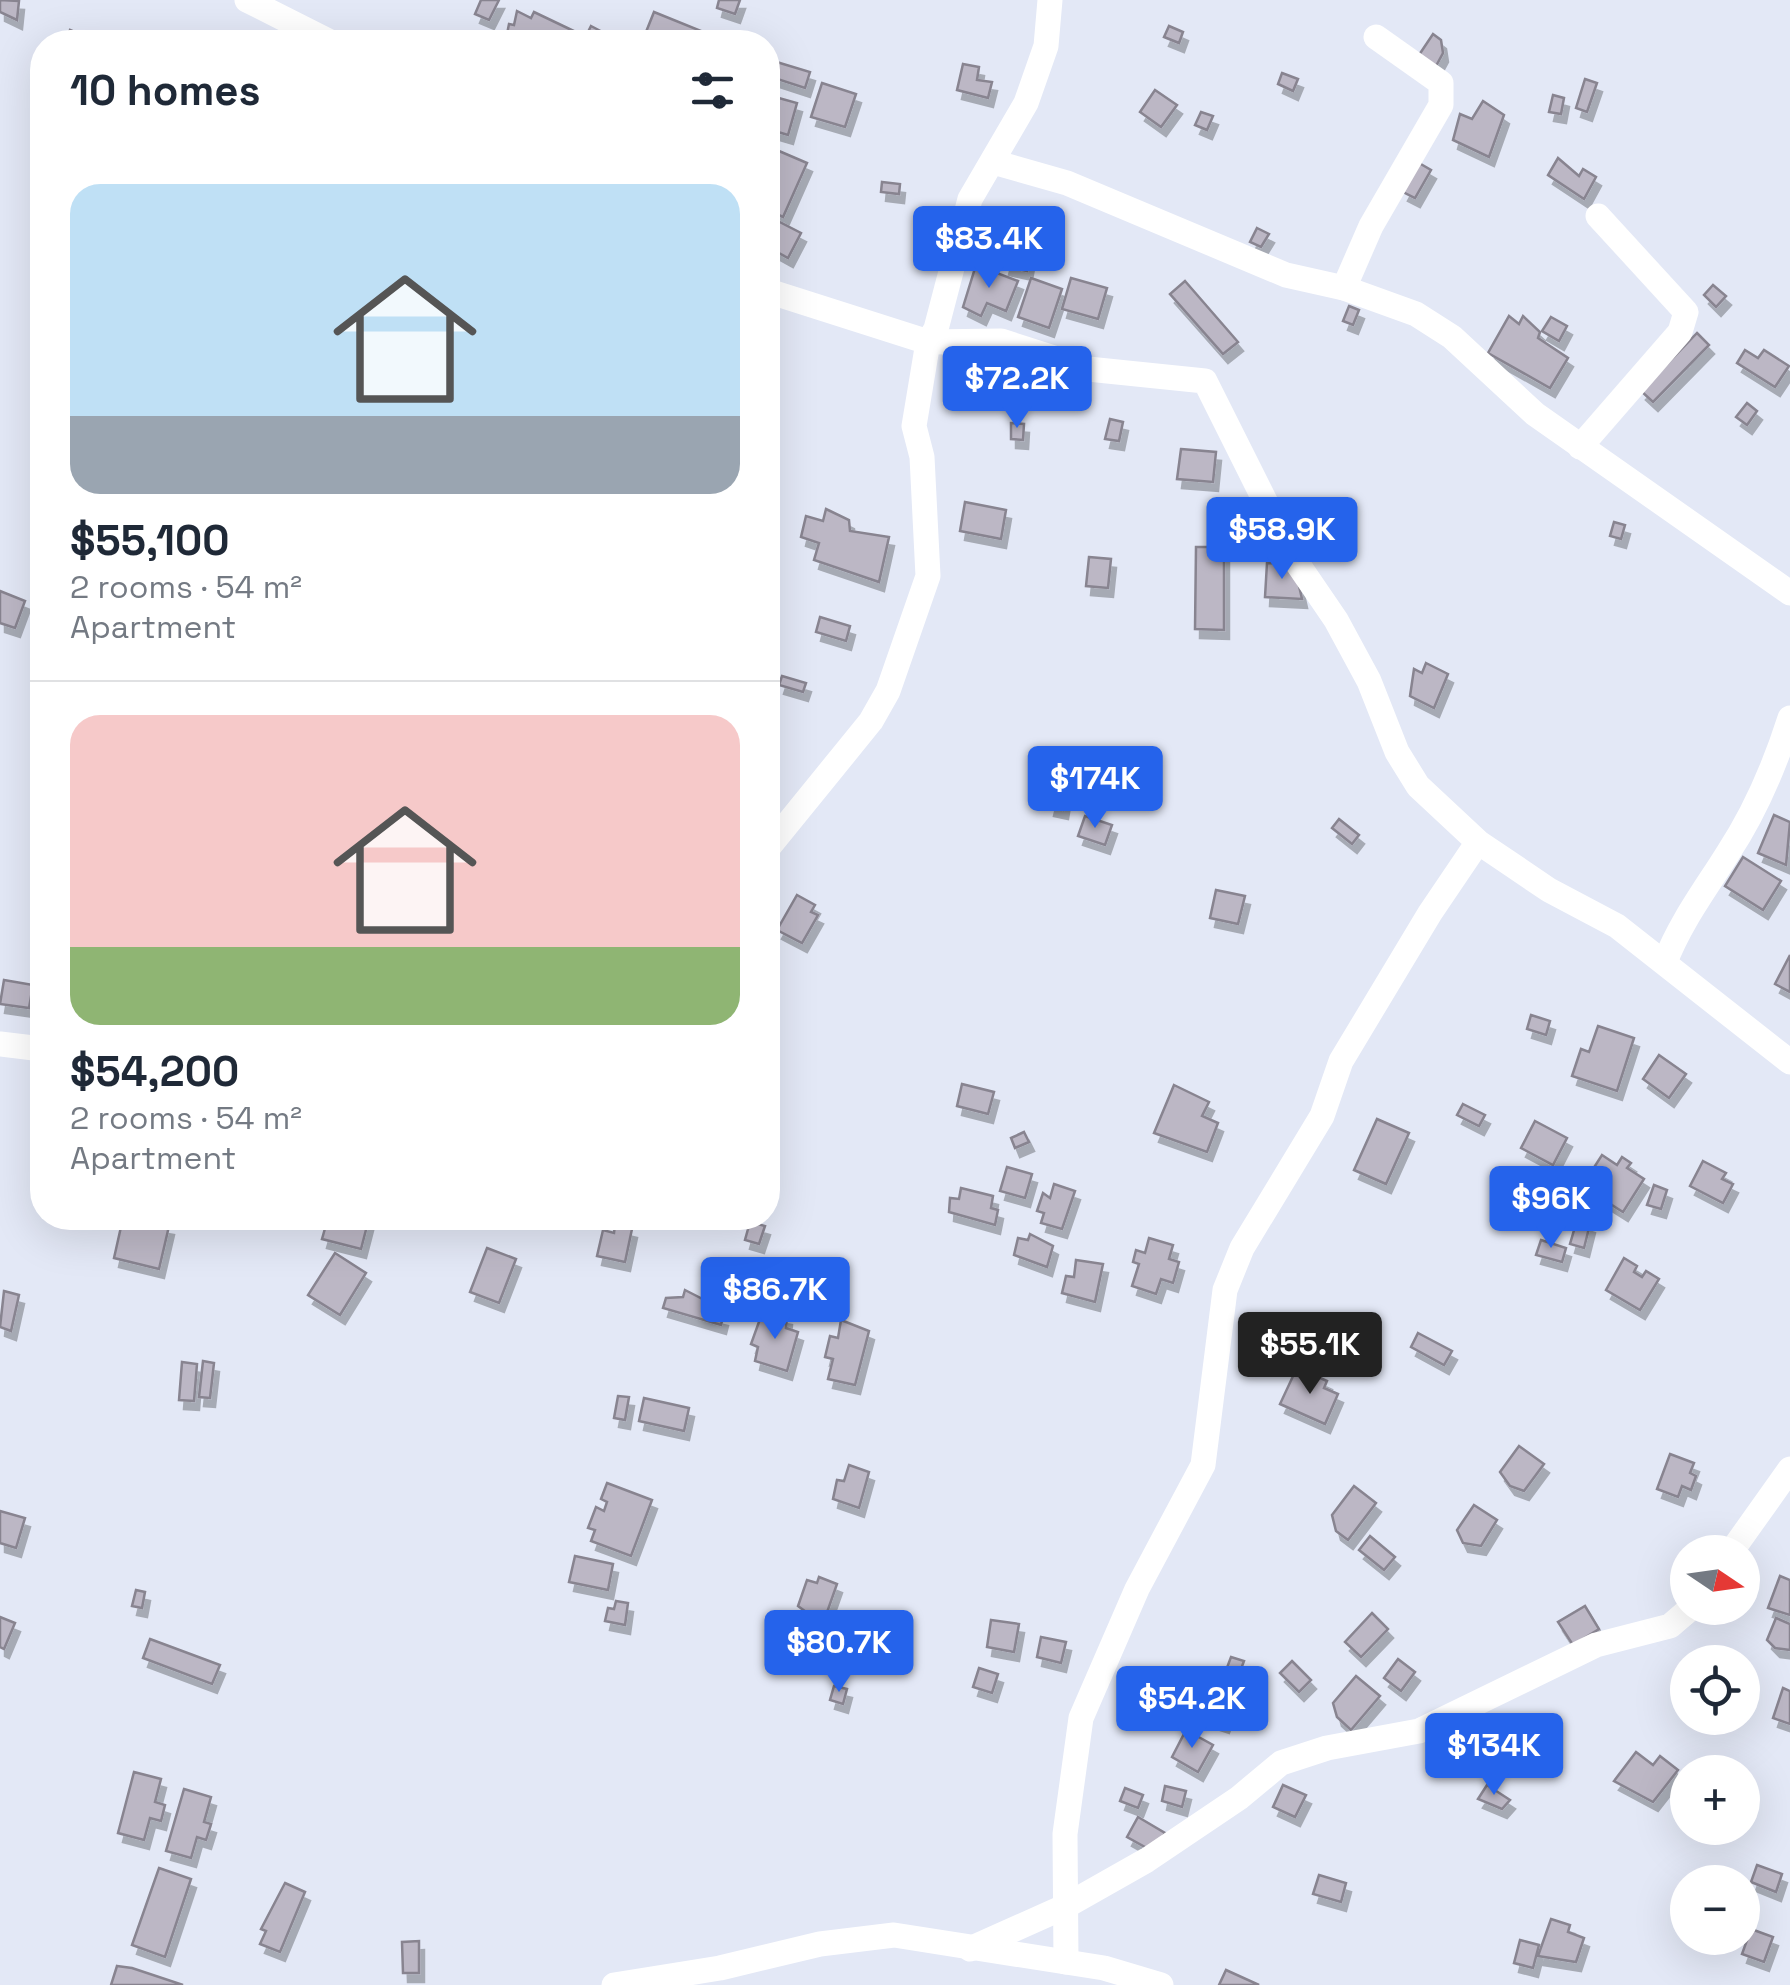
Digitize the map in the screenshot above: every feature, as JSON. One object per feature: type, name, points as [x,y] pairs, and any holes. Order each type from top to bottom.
[{"type":"street","points":[[247,0],[306,30]]},
{"type":"street","points":[[780,833],[871,721],[888,690],[928,576],[922,456],[914,426],[928,342],[936,329],[970,199],[1026,103],[1046,46],[1050,0]]},
{"type":"street","points":[[1344,288],[1371,226],[1441,105],[1440,83],[1376,36]]},
{"type":"street","points":[[992,162],[1102,196],[1286,274],[1344,288],[1416,314],[1452,337],[1535,414],[1790,593]]},
{"type":"street","points":[[1580,447],[1680,332],[1686,312],[1598,216]]},
{"type":"street","points":[[780,296],[928,342],[1001,341],[1088,369],[1205,380],[1293,557],[1336,620],[1368,680],[1398,752],[1418,786],[1478,842],[1550,890],[1629,935],[1790,1062]]},
{"type":"street","points":[[1665,962],[1680,924],[1730,850],[1775,764],[1790,718]]},
{"type":"street","points":[[1066,1962],[1069,1781],[1081,1718],[1137,1589],[1203,1465],[1226,1290],[1242,1248],[1322,1116],[1341,1061],[1430,913],[1478,842]]},
{"type":"street","points":[[1629,935],[1680,924]]},
{"type":"street","points":[[0,1044],[30,1048]]},
{"type":"street","points":[[1743,1535],[1790,1469]]},
{"type":"street","points":[[970,1949],[1064,1907],[1146,1860],[1238,1798],[1281,1762],[1328,1748],[1419,1731],[1596,1645],[1671,1625]]},
{"type":"street","points":[[614,1985],[720,1968],[820,1944],[894,1936],[1131,1973],[1161,1985]]},
{"type":"building","points":[[0,0],[19,1],[17,20],[0,12]]},
{"type":"building","points":[[481,0],[499,0],[489,20],[475,14]]},
{"type":"building","points":[[719,0],[740,0],[735,14],[717,8]]},
{"type":"building","points":[[517,11],[531,18],[534,12],[572,30],[508,30],[509,24],[514,25]]},
{"type":"building","points":[[654,12],[699,30],[647,30]]},
{"type":"building","points":[[1169,26],[1183,32],[1179,43],[1164,37]]},
{"type":"building","points":[[1433,34],[1441,40],[1443,53],[1436,66],[1419,55]]},
{"type":"building","points":[[780,63],[810,72],[805,88],[780,80]]},
{"type":"building","points":[[963,64],[979,67],[977,80],[992,82],[988,98],[957,90]]},
{"type":"building","points":[[1282,73],[1298,79],[1293,91],[1278,84]]},
{"type":"building","points":[[1585,79],[1597,83],[1587,112],[1576,108]]},
{"type":"building","points":[[822,83],[856,94],[845,127],[811,117]]},
{"type":"building","points":[[1155,90],[1177,105],[1161,127],[1140,112]]},
{"type":"building","points":[[1553,95],[1564,98],[1561,114],[1549,112]]},
{"type":"building","points":[[780,98],[797,103],[788,135],[780,133]]},
{"type":"building","points":[[1483,101],[1504,115],[1489,157],[1453,140],[1460,114],[1472,119]]},
{"type":"building","points":[[1201,112],[1213,116],[1207,130],[1195,125]]},
{"type":"building","points":[[780,151],[807,163],[783,217],[780,216]]},
{"type":"building","points":[[1558,158],[1579,176],[1583,169],[1596,177],[1584,199],[1548,175]]},
{"type":"building","points":[[1419,163],[1431,170],[1415,198],[1403,192]]},
{"type":"building","points":[[882,182],[900,184],[899,194],[881,192]]},
{"type":"building","points":[[780,222],[801,233],[788,258],[780,254]]},
{"type":"building","points":[[1257,228],[1269,234],[1261,247],[1250,242]]},
{"type":"building","points":[[1007,255],[1029,260],[1027,271],[1004,266]]},
{"type":"building","points":[[976,265],[1018,281],[1006,311],[987,303],[981,316],[963,307]]},
{"type":"building","points":[[1031,278],[1062,289],[1049,328],[1018,317]]},
{"type":"building","points":[[1071,278],[1107,288],[1098,319],[1062,309]]},
{"type":"building","points":[[1185,281],[1238,342],[1223,354],[1170,294]]},
{"type":"building","points":[[1713,285],[1726,296],[1716,307],[1704,295]]},
{"type":"building","points":[[1349,306],[1359,310],[1353,325],[1343,321]]},
{"type":"building","points":[[1509,316],[1519,324],[1523,316],[1540,332],[1538,338],[1568,358],[1550,388],[1488,353]]},
{"type":"building","points":[[1551,317],[1567,326],[1559,341],[1542,331]]},
{"type":"building","points":[[1697,333],[1709,345],[1653,402],[1641,391]]},
{"type":"building","points":[[1745,350],[1758,358],[1764,350],[1789,366],[1775,387],[1737,363]]},
{"type":"building","points":[[1747,403],[1757,411],[1747,425],[1736,417]]},
{"type":"building","points":[[1110,419],[1123,422],[1119,441],[1105,439]]},
{"type":"building","points":[[1011,423],[1024,424],[1023,440],[1011,439]]},
{"type":"building","points":[[1181,449],[1216,452],[1213,482],[1177,479]]},
{"type":"building","points":[[965,502],[1006,510],[1001,539],[960,531]]},
{"type":"building","points":[[826,509],[849,520],[850,531],[889,537],[879,582],[814,560],[819,543],[801,537],[806,516],[823,521]]},
{"type":"building","points":[[1614,522],[1625,525],[1621,539],[1610,536]]},
{"type":"building","points":[[1196,547],[1224,547],[1224,630],[1195,629]]},
{"type":"building","points":[[1089,557],[1111,559],[1108,588],[1086,586]]},
{"type":"building","points":[[1267,563],[1294,564],[1302,599],[1265,597]]},
{"type":"building","points":[[0,591],[25,601],[15,628],[0,623]]},
{"type":"building","points":[[820,617],[850,626],[846,641],[816,632]]},
{"type":"building","points":[[1426,663],[1448,674],[1434,708],[1410,696],[1414,669],[1422,673]]},
{"type":"building","points":[[782,676],[806,683],[803,692],[780,685]]},
{"type":"building","points":[[1052,795],[1065,798],[1063,810],[1049,807]]},
{"type":"building","points":[[1774,815],[1790,822],[1786,865],[1758,853]]},
{"type":"building","points":[[1085,816],[1112,825],[1105,845],[1078,836]]},
{"type":"building","points":[[1339,819],[1359,835],[1352,844],[1332,828]]},
{"type":"building","points":[[1743,857],[1781,881],[1763,910],[1725,886]]},
{"type":"building","points":[[1216,890],[1245,896],[1238,924],[1210,918]]},
{"type":"building","points":[[797,895],[815,905],[811,912],[818,915],[802,943],[780,932]]},
{"type":"building","points":[[1790,955],[1790,992],[1775,984]]},
{"type":"building","points":[[4,980],[30,984],[29,1008],[0,1004]]},
{"type":"building","points":[[1531,1015],[1550,1021],[1546,1035],[1527,1029]]},
{"type":"building","points":[[1598,1026],[1634,1038],[1617,1091],[1572,1076],[1581,1049],[1589,1052]]},
{"type":"building","points":[[1659,1055],[1686,1074],[1669,1098],[1643,1079]]},
{"type":"building","points":[[962,1084],[994,1092],[988,1114],[957,1106]]},
{"type":"building","points":[[1174,1085],[1209,1102],[1202,1116],[1218,1123],[1207,1152],[1154,1133]]},
{"type":"building","points":[[1463,1104],[1485,1115],[1479,1126],[1457,1115]]},
{"type":"building","points":[[1377,1119],[1409,1133],[1386,1184],[1354,1170]]},
{"type":"building","points":[[1535,1121],[1567,1138],[1553,1165],[1521,1148]]},
{"type":"building","points":[[1024,1132],[1029,1142],[1015,1148],[1011,1138]]},
{"type":"building","points":[[1602,1155],[1617,1165],[1622,1157],[1631,1163],[1627,1168],[1644,1179],[1623,1212],[1582,1186]]},
{"type":"building","points":[[1703,1161],[1726,1173],[1722,1179],[1733,1184],[1723,1203],[1690,1186]]},
{"type":"building","points":[[1007,1167],[1032,1174],[1025,1198],[1000,1191]]},
{"type":"building","points":[[1054,1184],[1075,1191],[1062,1229],[1041,1223],[1044,1213],[1037,1211],[1043,1193],[1050,1198]]},
{"type":"building","points":[[1654,1185],[1667,1190],[1661,1209],[1647,1205]]},
{"type":"building","points":[[961,1188],[993,1196],[991,1208],[998,1210],[995,1225],[949,1212],[950,1198],[959,1199]]},
{"type":"building","points":[[1577,1220],[1590,1224],[1584,1248],[1570,1244]]},
{"type":"building","points":[[120,1230],[168,1230],[159,1269],[114,1258]]},
{"type":"building","points":[[325,1230],[366,1230],[361,1249],[322,1239]]},
{"type":"building","points":[[603,1230],[632,1230],[625,1262],[597,1256]]},
{"type":"building","points":[[748,1230],[764,1230],[759,1244],[745,1240]]},
{"type":"building","points":[[1030,1234],[1053,1246],[1047,1267],[1014,1255],[1018,1238],[1028,1240]]},
{"type":"building","points":[[1149,1238],[1173,1245],[1169,1259],[1179,1262],[1173,1283],[1161,1279],[1156,1294],[1132,1286],[1139,1264],[1133,1262],[1136,1250],[1145,1253]]},
{"type":"building","points":[[1541,1240],[1566,1248],[1562,1262],[1536,1255]]},
{"type":"building","points":[[487,1248],[516,1259],[499,1303],[470,1292]]},
{"type":"building","points":[[335,1253],[366,1273],[340,1315],[308,1295]]},
{"type":"building","points":[[1624,1258],[1637,1266],[1634,1272],[1642,1277],[1646,1271],[1659,1279],[1640,1310],[1606,1290]]},
{"type":"building","points":[[1076,1260],[1103,1264],[1095,1302],[1062,1293],[1066,1276],[1074,1277]]},
{"type":"building","points":[[685,1290],[716,1306],[714,1315],[723,1317],[721,1325],[663,1308],[666,1298],[683,1297]]},
{"type":"building","points":[[4,1291],[19,1295],[11,1331],[0,1327]]},
{"type":"building","points":[[769,1313],[787,1316],[786,1328],[798,1332],[787,1371],[755,1361],[758,1347],[751,1344],[760,1319],[768,1321]]},
{"type":"building","points":[[841,1320],[869,1331],[855,1385],[828,1379],[833,1359],[825,1357],[830,1336],[838,1338]]},
{"type":"building","points":[[1418,1333],[1452,1351],[1444,1365],[1411,1347]]},
{"type":"building","points":[[203,1361],[214,1363],[210,1398],[199,1397]]},
{"type":"building","points":[[182,1362],[197,1364],[194,1401],[179,1400]]},
{"type":"building","points":[[1309,1373],[1327,1381],[1324,1388],[1338,1394],[1325,1424],[1280,1404],[1294,1374],[1306,1379]]},
{"type":"building","points":[[618,1396],[629,1397],[625,1420],[614,1418]]},
{"type":"building","points":[[644,1398],[689,1408],[684,1431],[639,1421]]},
{"type":"building","points":[[1519,1446],[1544,1464],[1524,1491],[1510,1486],[1500,1472]]},
{"type":"building","points":[[1670,1454],[1694,1463],[1690,1473],[1696,1476],[1691,1490],[1682,1486],[1678,1497],[1657,1489]]},
{"type":"building","points":[[849,1465],[869,1472],[859,1508],[833,1499],[837,1480],[844,1481]]},
{"type":"building","points":[[607,1483],[652,1500],[631,1556],[591,1541],[595,1530],[588,1528],[596,1507],[604,1511],[607,1502],[601,1499]]},
{"type":"building","points":[[1354,1486],[1376,1503],[1348,1540],[1336,1531],[1332,1515]]},
{"type":"building","points":[[1474,1505],[1497,1520],[1481,1546],[1463,1543],[1457,1530]]},
{"type":"building","points":[[0,1511],[25,1518],[16,1548],[0,1543]]},
{"type":"building","points":[[1370,1536],[1395,1557],[1384,1570],[1359,1550]]},
{"type":"building","points":[[575,1556],[613,1564],[608,1590],[569,1582]]},
{"type":"building","points":[[1780,1576],[1790,1580],[1790,1615],[1768,1608]]},
{"type":"building","points":[[819,1577],[837,1584],[825,1618],[819,1615],[817,1620],[798,1606],[807,1580],[817,1583]]},
{"type":"building","points":[[136,1590],[145,1592],[142,1608],[132,1606]]},
{"type":"building","points":[[616,1601],[628,1603],[625,1625],[605,1621],[608,1608],[614,1609]]},
{"type":"building","points":[[1585,1606],[1599,1629],[1573,1645],[1558,1622]]},
{"type":"building","points":[[1372,1613],[1388,1629],[1361,1657],[1345,1642]]},
{"type":"building","points":[[0,1617],[15,1623],[4,1649],[0,1647]]},
{"type":"building","points":[[1776,1618],[1790,1624],[1790,1650],[1775,1648],[1767,1640]]},
{"type":"building","points":[[991,1620],[1019,1624],[1014,1652],[987,1647]]},
{"type":"building","points":[[1041,1637],[1066,1642],[1061,1663],[1037,1657]]},
{"type":"building","points":[[150,1639],[220,1665],[212,1684],[143,1658]]},
{"type":"building","points":[[1231,1657],[1244,1661],[1235,1685],[1222,1681]]},
{"type":"building","points":[[1398,1659],[1415,1672],[1401,1691],[1384,1678]]},
{"type":"building","points":[[1292,1661],[1311,1680],[1299,1692],[1280,1673]]},
{"type":"building","points":[[979,1668],[998,1674],[992,1693],[973,1687]]},
{"type":"building","points":[[1356,1676],[1380,1696],[1351,1730],[1337,1717],[1333,1703]]},
{"type":"building","points":[[834,1686],[847,1689],[843,1704],[830,1700]]},
{"type":"building","points":[[1783,1688],[1790,1691],[1790,1724],[1773,1718]]},
{"type":"building","points":[[1205,1692],[1232,1701],[1224,1724],[1197,1715]]},
{"type":"building","points":[[1186,1730],[1213,1745],[1198,1772],[1172,1757]]},
{"type":"building","points":[[1636,1752],[1653,1765],[1660,1756],[1670,1764],[1670,1780],[1653,1802],[1614,1781]]},
{"type":"building","points":[[134,1772],[161,1779],[155,1802],[165,1805],[161,1821],[150,1818],[144,1840],[118,1833]]},
{"type":"building","points":[[1283,1785],[1306,1795],[1295,1817],[1273,1807]]},
{"type":"building","points":[[1487,1785],[1510,1800],[1502,1809],[1478,1799]]},
{"type":"building","points":[[1165,1786],[1186,1791],[1182,1807],[1162,1801]]},
{"type":"building","points":[[1125,1788],[1143,1795],[1138,1808],[1120,1801]]},
{"type":"building","points":[[184,1789],[211,1797],[204,1822],[211,1824],[206,1840],[197,1837],[191,1858],[166,1851]]},
{"type":"building","points":[[1138,1817],[1165,1833],[1154,1852],[1127,1837]]},
{"type":"building","points":[[1760,1866],[1782,1874],[1776,1892],[1760,1886]]},
{"type":"building","points":[[159,1868],[191,1879],[165,1957],[132,1945]]},
{"type":"building","points":[[1319,1875],[1346,1883],[1341,1902],[1313,1894]]},
{"type":"building","points":[[285,1883],[305,1892],[280,1952],[260,1944],[266,1931],[261,1929]]},
{"type":"building","points":[[1551,1919],[1570,1925],[1568,1932],[1584,1938],[1576,1962],[1538,1956]]},
{"type":"building","points":[[1760,1932],[1773,1937],[1764,1962],[1745,1955],[1760,1955]]},
{"type":"building","points":[[1520,1940],[1539,1945],[1533,1968],[1514,1963]]},
{"type":"building","points":[[419,1941],[419,1973],[403,1973],[402,1942]]},
{"type":"building","points":[[117,1966],[132,1968],[183,1985],[111,1985]]},
{"type":"building","points":[[1226,1970],[1259,1985],[1219,1985]]}]
